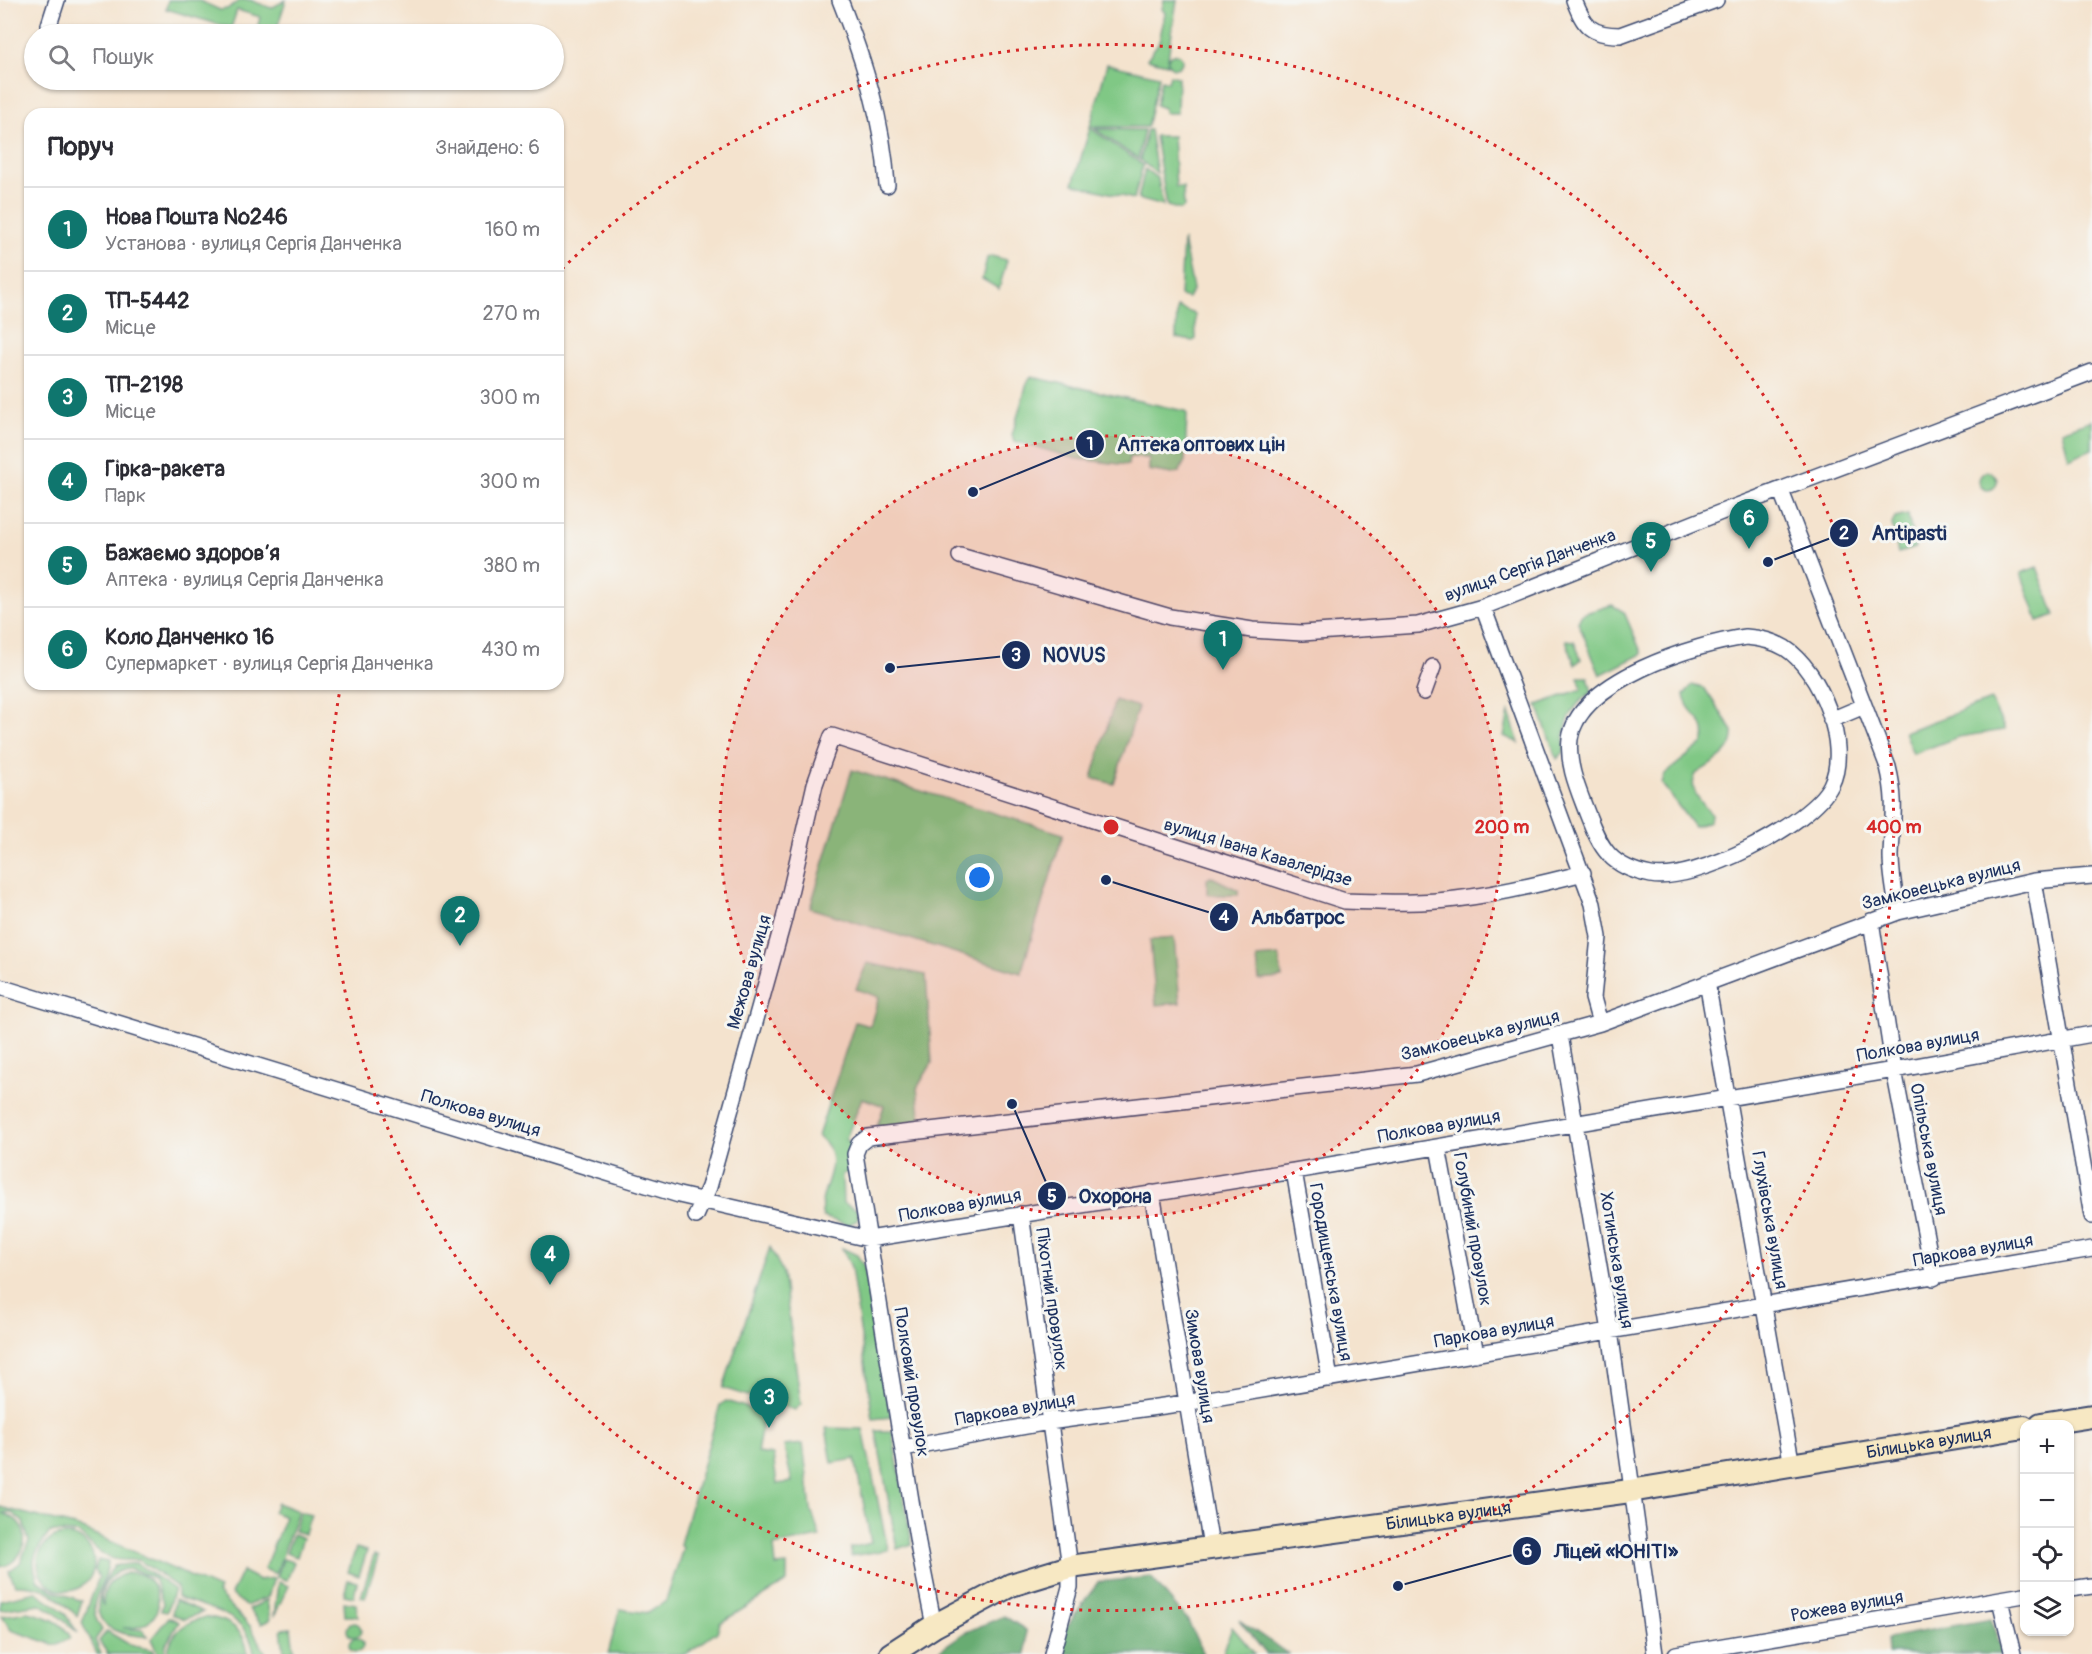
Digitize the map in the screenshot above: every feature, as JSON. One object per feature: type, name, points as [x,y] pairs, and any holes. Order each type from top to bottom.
[{"type":"main road","points":[[2069,1420],[2092,1416]]},
{"type":"main road","name":"Білицька вулиця","points":[[891,1654],[934,1626],[1011,1586],[1070,1567],[1211,1546],[1630,1491],[2020,1428]]},
{"type":"street","points":[[49,24],[57,0]]},
{"type":"street","points":[[840,0],[871,84],[881,126],[887,185]]},
{"type":"street","points":[[1574,0],[1581,19],[1590,29],[1605,35],[1620,35],[1716,0]]},
{"type":"street","name":"вулиця Сергія Данченка","points":[[960,555],[1170,617],[1252,630],[1302,633],[1365,631],[1418,625],[1483,607],[2092,372]]},
{"type":"street","points":[[1781,491],[1888,767],[1894,791],[1895,810],[1891,857],[1898,912]]},
{"type":"street","points":[[1483,607],[1593,904],[1599,937],[1593,998],[1600,1023]]},
{"type":"street","points":[[1754,638],[1770,641],[1786,649],[1806,667],[1819,688],[1831,720],[1837,761],[1833,783],[1823,801],[1753,848],[1676,875],[1656,876],[1635,872],[1617,863],[1605,852],[1596,836],[1571,769],[1570,738],[1577,717],[1587,705],[1636,671],[1726,639],[1754,638]]},
{"type":"street","points":[[1424,692],[1433,667]]},
{"type":"street","points":[[1831,720],[1864,706]]},
{"type":"street","name":"вулиця Івана Кавалерідзе","points":[[832,736],[1345,901],[1422,902],[1456,899],[1517,889],[1583,873]]},
{"type":"street","name":"Межова вулиця","points":[[696,1216],[704,1199],[784,919],[815,784],[832,736]]},
{"type":"street","points":[[1546,777],[1571,769]]},
{"type":"street","name":"Замковецька вулиця","points":[[859,1144],[868,1137],[881,1134],[1417,1074],[1600,1023],[1898,912],[2034,881],[2092,876]]},
{"type":"street","points":[[2034,881],[2092,1216]]},
{"type":"street","name":"Опільська вулиця","points":[[1871,921],[1894,1070],[1934,1278]]},
{"type":"street","name":"Глухівська вулиця","points":[[1707,982],[1792,1466]]},
{"type":"street","name":"Полкова вулиця","points":[[0,987],[680,1195],[870,1239],[1438,1147],[2092,1034]]},
{"type":"street","name":"Хотинська вулиця","points":[[1560,1035],[1610,1331],[1630,1491]]},
{"type":"street","name":"Полковий провулок","points":[[859,1144],[855,1154],[934,1626]]},
{"type":"street","name":"Голубиний провулок","points":[[1438,1147],[1476,1354]]},
{"type":"street","name":"Городищенська вулиця","points":[[1294,1171],[1329,1379]]},
{"type":"street","name":"Зимова вулиця","points":[[1152,1193],[1185,1403],[1211,1546]]},
{"type":"street","name":"Піхотний провулок","points":[[1021,1214],[1070,1567],[1070,1587],[1052,1654]]},
{"type":"street","name":"Паркова вулиця","points":[[903,1448],[1049,1422],[1185,1403],[1765,1304],[1934,1278],[2092,1249]]},
{"type":"street","points":[[1630,1491],[1655,1654]]},
{"type":"street","points":[[2074,1588],[2092,1586]]},
{"type":"street","name":"Рожева вулиця","points":[[1676,1654],[2020,1596]]},
{"type":"street","points":[[2000,1600],[2013,1654]]},
{"type":"green space","points":[[168,0],[198,0],[220,10],[227,9],[240,0],[250,0],[271,8],[286,0],[278,24],[258,24],[260,17],[237,10],[232,24],[217,24],[166,9]]},
{"type":"green space","points":[[1164,0],[1177,0],[1167,64],[1147,59],[1159,42],[1165,13],[1162,9]]},
{"type":"green space","points":[[1172,54],[1178,54],[1182,61],[1178,68],[1172,68],[1168,64],[1168,58]]},
{"type":"green space","points":[[1107,64],[1159,76],[1147,127],[1090,127]]},
{"type":"green space","points":[[1170,75],[1178,77],[1177,113],[1164,113],[1164,108],[1156,105],[1161,80],[1168,82]]},
{"type":"green space","points":[[1090,128],[1143,165],[1134,199],[1073,184]]},
{"type":"green space","points":[[1095,129],[1144,130],[1138,159]]},
{"type":"green space","points":[[1147,130],[1150,130],[1157,174],[1140,160]]},
{"type":"green space","points":[[1155,136],[1173,136],[1176,187],[1183,187],[1184,207],[1181,210],[1167,206]]},
{"type":"green space","points":[[1145,169],[1158,179],[1163,206],[1138,199]]},
{"type":"green space","points":[[1183,240],[1193,289],[1188,298],[1180,296]]},
{"type":"green space","points":[[991,256],[1007,260],[999,289],[982,279],[987,258]]},
{"type":"green space","points":[[1177,307],[1195,314],[1196,339],[1193,341],[1176,338]]},
{"type":"green space","points":[[1032,377],[1184,411],[1187,414],[1185,461],[1179,472],[1172,474],[1149,470],[1149,458],[1129,457],[1128,465],[1077,459],[1014,441],[1012,435],[1028,380]]},
{"type":"green space","points":[[2092,420],[2092,449],[2069,459],[2062,431]]},
{"type":"green space","points":[[1988,472],[1994,475],[1997,481],[1994,487],[1988,490],[1982,487],[1979,481],[1982,475]]},
{"type":"green space","points":[[1908,515],[1915,548],[1898,553],[1892,524],[1895,518]]},
{"type":"green space","points":[[2037,567],[2055,615],[2038,621],[2021,573]]},
{"type":"green space","points":[[1612,605],[1624,612],[1642,654],[1600,675],[1578,622],[1582,614]]},
{"type":"green space","points":[[1566,640],[1574,641],[1581,659],[1575,665]]},
{"type":"green space","points":[[1578,677],[1588,677],[1592,692],[1573,710],[1565,734],[1564,752],[1557,759],[1537,705],[1582,689]]},
{"type":"green space","points":[[1692,685],[1705,689],[1733,731],[1733,739],[1727,752],[1696,774],[1694,790],[1711,814],[1710,821],[1694,827],[1662,784],[1665,774],[1703,743],[1704,729],[1686,702],[1684,695]]},
{"type":"green space","points":[[1115,700],[1138,707],[1114,784],[1092,778]]},
{"type":"green space","points":[[1991,700],[2005,730],[1958,737],[1913,754],[1904,732]]},
{"type":"green space","points":[[1509,712],[1519,743],[1504,736]]},
{"type":"green space","points":[[852,770],[1063,834],[1021,973],[810,908]]},
{"type":"green space","points":[[1210,876],[1238,890],[1238,895],[1210,895],[1207,893],[1207,879]]},
{"type":"green space","points":[[1174,938],[1180,1003],[1156,1005],[1150,940]]},
{"type":"green space","points":[[1279,956],[1282,978],[1259,980],[1257,958]]},
{"type":"green space","points":[[867,963],[926,975],[932,1063],[917,1088],[921,1122],[876,1129],[884,1106],[862,1098],[846,1139],[850,1142],[852,1167],[850,1172],[842,1174],[843,1203],[858,1210],[858,1220],[848,1225],[823,1217],[822,1201],[832,1159],[829,1149],[818,1136],[855,1022],[870,1026],[879,997],[856,989]]},
{"type":"green space","points":[[770,1247],[783,1273],[801,1404],[795,1410],[779,1405],[776,1397],[778,1389],[762,1385],[759,1393],[751,1397],[723,1388]]},
{"type":"green space","points":[[842,1248],[857,1255],[864,1266],[891,1417],[873,1419],[851,1267]]},
{"type":"green space","points":[[726,1401],[764,1413],[757,1453],[773,1455],[777,1484],[792,1482],[784,1446],[803,1444],[811,1509],[820,1537],[774,1546],[776,1566],[787,1565],[787,1582],[720,1623],[717,1632],[686,1654],[608,1654],[620,1609],[648,1613],[666,1601],[683,1548],[680,1544],[720,1405]]},
{"type":"green space","points":[[826,1428],[863,1429],[888,1550],[851,1556],[850,1548],[871,1543],[855,1459],[832,1463]]},
{"type":"green space","points":[[876,1431],[892,1431],[912,1544],[897,1549]]},
{"type":"green space","points":[[277,1503],[298,1511],[276,1574],[264,1569],[285,1517],[273,1512]]},
{"type":"green space","points":[[0,1507],[78,1527],[219,1589],[217,1593],[250,1626],[266,1654],[254,1654],[251,1640],[236,1621],[215,1610],[177,1597],[177,1587],[139,1560],[117,1560],[104,1556],[78,1533],[50,1532],[34,1560],[38,1581],[54,1591],[82,1601],[77,1616],[50,1592],[35,1586],[15,1585],[9,1571],[20,1563],[29,1541],[23,1522],[11,1512],[3,1513],[19,1523],[23,1530],[24,1544],[13,1561],[0,1567]]},
{"type":"green space","points":[[300,1512],[311,1515],[305,1534],[294,1531]]},
{"type":"green space","points":[[293,1534],[303,1538],[297,1557],[286,1553]]},
{"type":"green space","points":[[60,1535],[72,1535],[82,1539],[90,1547],[94,1563],[90,1579],[82,1587],[72,1591],[60,1591],[50,1587],[42,1579],[38,1569],[38,1557],[42,1547],[50,1539]]},
{"type":"green space","points":[[356,1548],[367,1551],[359,1576],[348,1572]]},
{"type":"green space","points":[[374,1555],[378,1557],[365,1598],[361,1597]]},
{"type":"green space","points":[[283,1559],[294,1562],[287,1580],[277,1577]]},
{"type":"green space","points":[[98,1560],[108,1562],[94,1611],[102,1630],[95,1640],[101,1654],[97,1654],[82,1623],[99,1577],[95,1570]]},
{"type":"green space","points":[[136,1563],[174,1589],[167,1612],[161,1611],[163,1603],[154,1578],[130,1569],[117,1572],[107,1581],[101,1594],[101,1600],[103,1606],[103,1598],[109,1584],[116,1578],[130,1573],[142,1575],[152,1583],[157,1594],[158,1607],[153,1618],[142,1626],[123,1628],[143,1630],[147,1637],[126,1634],[105,1625],[98,1609],[101,1591],[114,1566]]},
{"type":"green space","points":[[242,1571],[259,1580],[274,1578],[268,1597],[246,1606],[231,1594]]},
{"type":"green space","points":[[1151,1577],[1188,1621],[1203,1654],[1061,1654],[1065,1629],[1098,1582]]},
{"type":"green space","points":[[348,1580],[357,1582],[354,1597],[344,1595]]},
{"type":"green space","points":[[278,1582],[288,1586],[274,1617]]},
{"type":"green space","points":[[36,1592],[63,1611],[78,1633],[54,1612],[40,1604],[0,1610],[0,1600]]},
{"type":"green space","points":[[175,1600],[203,1612],[185,1619],[172,1614]]},
{"type":"green space","points":[[267,1600],[270,1620],[261,1624],[249,1609]]},
{"type":"green space","points":[[344,1602],[356,1604],[358,1616],[345,1616]]},
{"type":"green space","points":[[27,1612],[58,1623],[71,1638],[55,1645],[11,1630],[2,1616]]},
{"type":"green space","points":[[1004,1616],[1026,1630],[1026,1654],[934,1654],[964,1633]]},
{"type":"green space","points":[[169,1617],[179,1622],[166,1644],[165,1654],[158,1654],[151,1639]]},
{"type":"green space","points":[[206,1617],[222,1620],[234,1627],[243,1638],[248,1654],[168,1654],[169,1646],[180,1629],[192,1621]]},
{"type":"green space","points":[[1990,1619],[2004,1654],[1888,1654],[1887,1638]]},
{"type":"green space","points":[[1239,1620],[1288,1654],[1266,1654]]},
{"type":"green space","points":[[351,1623],[357,1623],[361,1630],[357,1637],[351,1637],[347,1633],[347,1627]]},
{"type":"green space","points":[[1232,1627],[1255,1654],[1223,1654]]},
{"type":"green space","points":[[291,1628],[294,1651],[284,1652],[281,1629]]},
{"type":"green space","points":[[107,1631],[130,1645],[152,1650],[154,1654],[108,1654],[99,1641]]},
{"type":"green space","points":[[353,1638],[359,1638],[363,1645],[359,1652],[353,1652],[349,1648],[349,1642]]},
{"type":"place","name":"Аптека оптових цін","points":[[973,492]]},
{"type":"place","name":"Коло Данченко 16","points":[[1749,549]]},
{"type":"place","name":"Antipasti","points":[[1768,562]]},
{"type":"place","name":"Бажаємо здоровʼя","points":[[1651,572]]},
{"type":"place","name":"NOVUS","points":[[890,668]]},
{"type":"place","name":"Нова Пошта №246","points":[[1223,670]]},
{"type":"place","name":"Альбатрос","points":[[1106,880]]},
{"type":"place","name":"ТП-5442","points":[[460,946]]},
{"type":"place","name":"Охорона","points":[[1012,1104]]},
{"type":"place","name":"Гірка-ракета","points":[[550,1285]]},
{"type":"place","name":"ТП-2198","points":[[769,1428]]},
{"type":"place","name":"Ліцей «ЮНІТІ»","points":[[1398,1586]]}]
